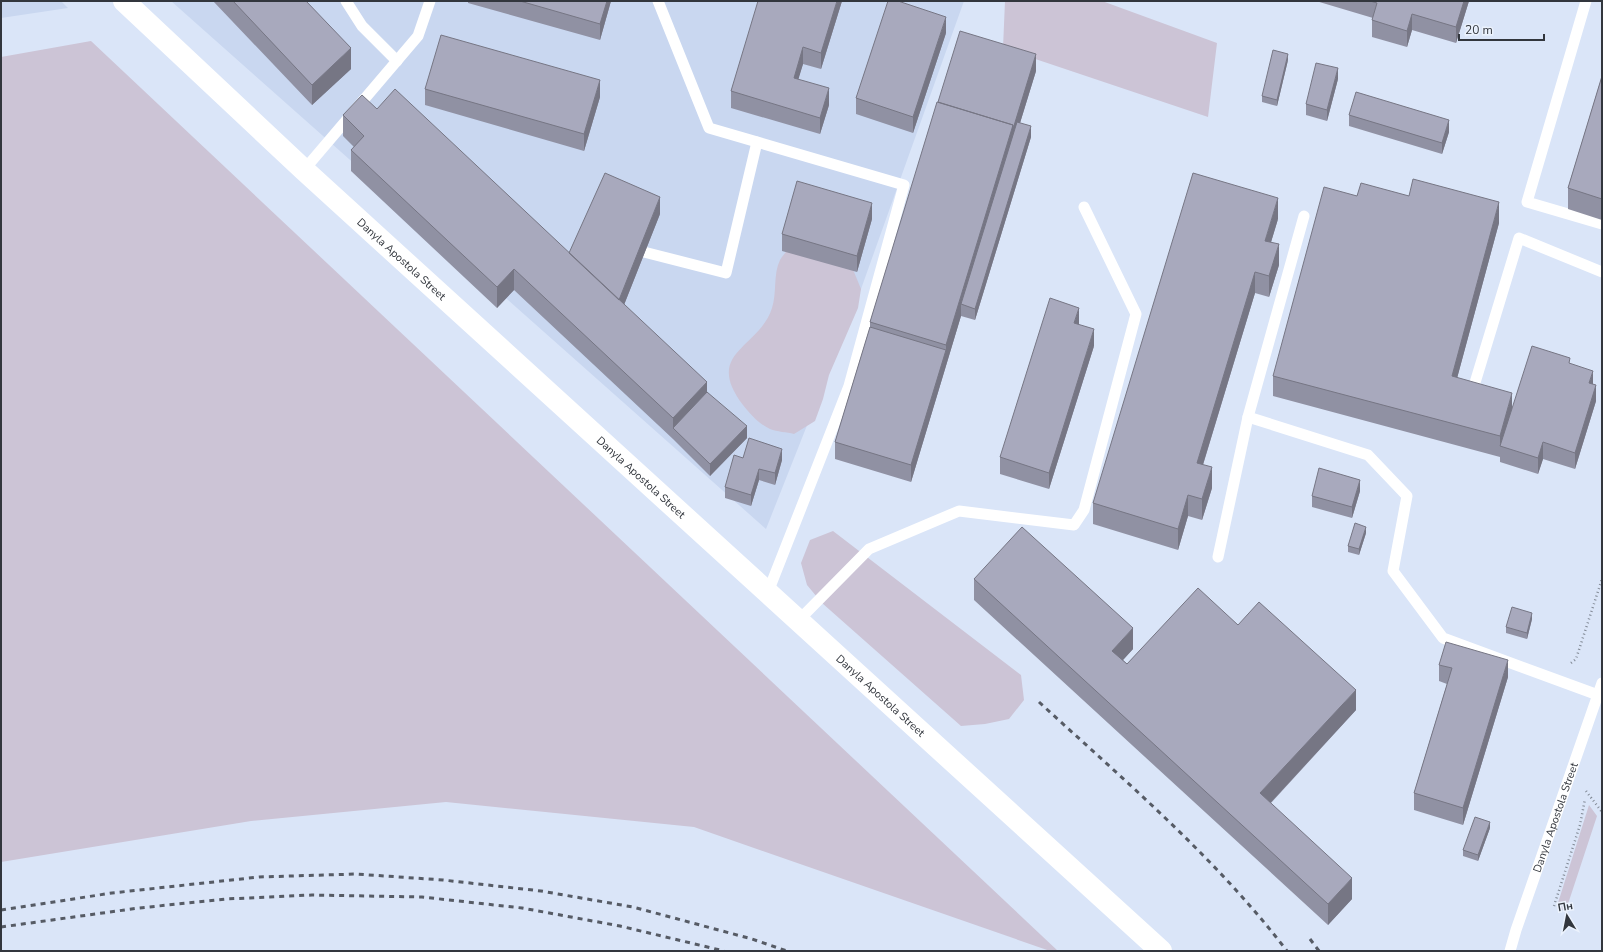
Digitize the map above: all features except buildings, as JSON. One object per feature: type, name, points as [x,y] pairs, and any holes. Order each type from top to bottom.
[{"type":"street","name":"Danyla Apostola Street","points":[[124,1],[304,170],[1160,951]]},
{"type":"lane","points":[[346,1],[362,26],[397,61]]},
{"type":"lane","points":[[304,170],[418,36],[430,1]]},
{"type":"lane","points":[[658,1],[709,128],[904,185],[848,386],[768,592]]},
{"type":"lane","points":[[1586,1],[1527,202],[1602,224]]},
{"type":"lane","points":[[632,249],[726,273],[757,142]]},
{"type":"lane","points":[[798,621],[869,549],[958,511],[1074,525],[1084,510],[1136,314],[1084,207]]},
{"type":"lane","points":[[1218,557],[1248,417],[1304,216]]},
{"type":"lane","points":[[1474,386],[1518,238],[1602,272]]},
{"type":"lane","points":[[1248,417],[1368,455],[1407,496],[1394,571],[1443,638],[1598,695]]},
{"type":"lane","name":"Danyla Apostola Street","points":[[1510,951],[1518,923],[1602,683]]},
{"type":"path","points":[[1567,666],[1576,659],[1588,626],[1602,579]]},
{"type":"path","points":[[1554,906],[1580,825],[1586,791],[1602,812]]},
{"type":"shaded area","points":[[1,1],[61,1],[68,8],[1,18]]},
{"type":"shaded area","points":[[171,1],[964,1],[861,289],[766,529]]},
{"type":"shaded area","points":[[1005,1],[1102,1],[1217,43],[1208,117],[1003,48]]},
{"type":"shaded area","points":[[91,41],[1058,951],[1050,951],[694,827],[446,802],[251,821],[1,862],[1,57]]},
{"type":"shaded area","points":[[796,241],[852,267],[861,289],[858,308],[829,375],[823,399],[815,421],[794,434],[770,429],[755,418],[743,405],[732,387],[729,373],[731,362],[738,352],[765,322],[772,308],[778,265],[782,257]]},
{"type":"shaded area","points":[[833,531],[1021,675],[1024,700],[1009,719],[985,724],[961,726],[822,603],[807,585],[801,563],[810,540]]},
{"type":"shaded area","points":[[1589,805],[1597,816],[1567,907],[1561,911],[1558,910],[1557,906]]},
{"type":"railway","points":[[1039,702],[1137,791],[1200,852],[1230,884],[1287,951]]},
{"type":"railway","points":[[1,910],[112,893],[259,877],[356,874],[443,880],[541,891],[633,907],[752,939],[787,951]]},
{"type":"railway","points":[[1,927],[139,908],[226,899],[312,895],[422,897],[522,908],[620,926],[724,951]]},
{"type":"railway","points":[[1310,939],[1319,951]]}]
